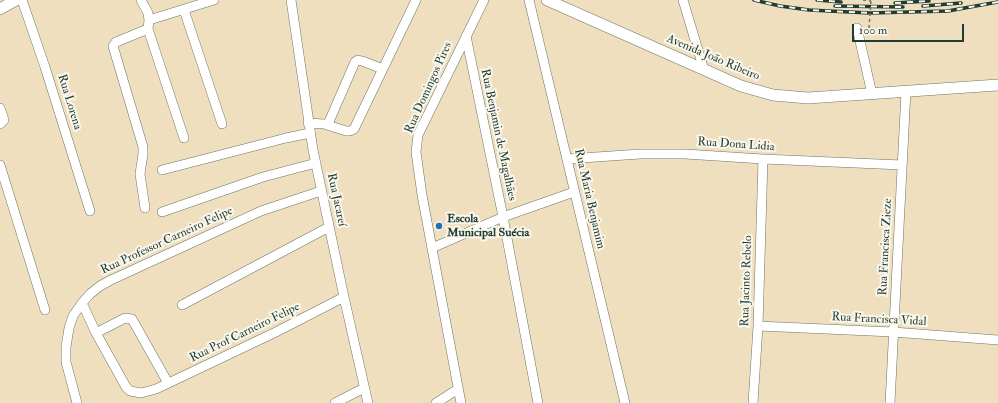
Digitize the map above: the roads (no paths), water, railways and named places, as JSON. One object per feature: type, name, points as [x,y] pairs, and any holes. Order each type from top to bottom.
[{"type":"main road","points":[[0,9],[16,0]]},
{"type":"main road","name":"Avenida João Ribeiro","points":[[547,0],[741,86],[773,95],[808,98],[998,85]]},
{"type":"street","name":"Rua Lorena","points":[[22,0],[46,67],[90,211]]},
{"type":"street","points":[[142,0],[146,7],[149,25],[184,138]]},
{"type":"street","points":[[145,208],[140,174],[143,147],[113,46],[116,42],[149,25],[184,10],[214,0]]},
{"type":"street","name":"Rua Jacareí","points":[[291,0],[308,123],[321,191],[368,403]]},
{"type":"street","points":[[308,123],[328,124],[346,131],[354,129],[416,0]]},
{"type":"street","name":"Rua Domingos Pires","points":[[461,403],[422,195],[416,152],[418,135],[484,0]]},
{"type":"street","name":"Rua Maria Benjamim","points":[[529,0],[625,403]]},
{"type":"street","points":[[683,0],[704,70]]},
{"type":"street","points":[[184,10],[222,124]]},
{"type":"street","points":[[858,28],[872,94]]},
{"type":"street","name":"Rua Benjamin de Magalhães","points":[[466,36],[503,217],[538,403]]},
{"type":"street","points":[[328,124],[355,62],[358,60],[383,69]]},
{"type":"street","name":"Rua Francisca Zieze","points":[[890,403],[906,91]]},
{"type":"street","points":[[0,108],[4,120],[0,124]]},
{"type":"street","points":[[162,170],[249,147],[310,133]]},
{"type":"street","name":"Rua Dona Lidia","points":[[567,159],[686,154],[902,165]]},
{"type":"street","name":"Rua Jacinto Rebelo","points":[[753,403],[758,326],[763,159]]},
{"type":"street","points":[[162,212],[263,177],[316,163]]},
{"type":"street","points":[[0,165],[45,310]]},
{"type":"street","name":"Rua Professor Carneiro Felipe","points":[[77,403],[66,362],[66,347],[69,328],[73,316],[82,303],[100,286],[261,211],[321,191]]},
{"type":"street","points":[[432,248],[503,217],[574,192]]},
{"type":"street","points":[[182,305],[329,227]]},
{"type":"street","name":"Rua Prof Carneiro Felipe","points":[[96,333],[126,387],[135,393],[141,393],[156,390],[276,332],[344,297]]},
{"type":"street","points":[[82,303],[96,333],[125,318],[132,319],[168,383]]},
{"type":"street","name":"Rua Francisca Vidal","points":[[758,326],[893,332],[998,340]]},
{"type":"street","points":[[335,403],[364,388]]},
{"type":"street","points":[[436,403],[458,389]]},
{"type":"railway","points":[[754,0],[780,6],[809,10],[870,13],[948,11],[998,2]]},
{"type":"railway","points":[[817,0],[841,2]]},
{"type":"railway","points":[[895,3],[929,1]]},
{"type":"railway","points":[[923,6],[961,3]]},
{"type":"railway","points":[[835,6],[903,7]]},
{"type":"place","name":"Escola Municipal Suécia","points":[[439,226]]}]
